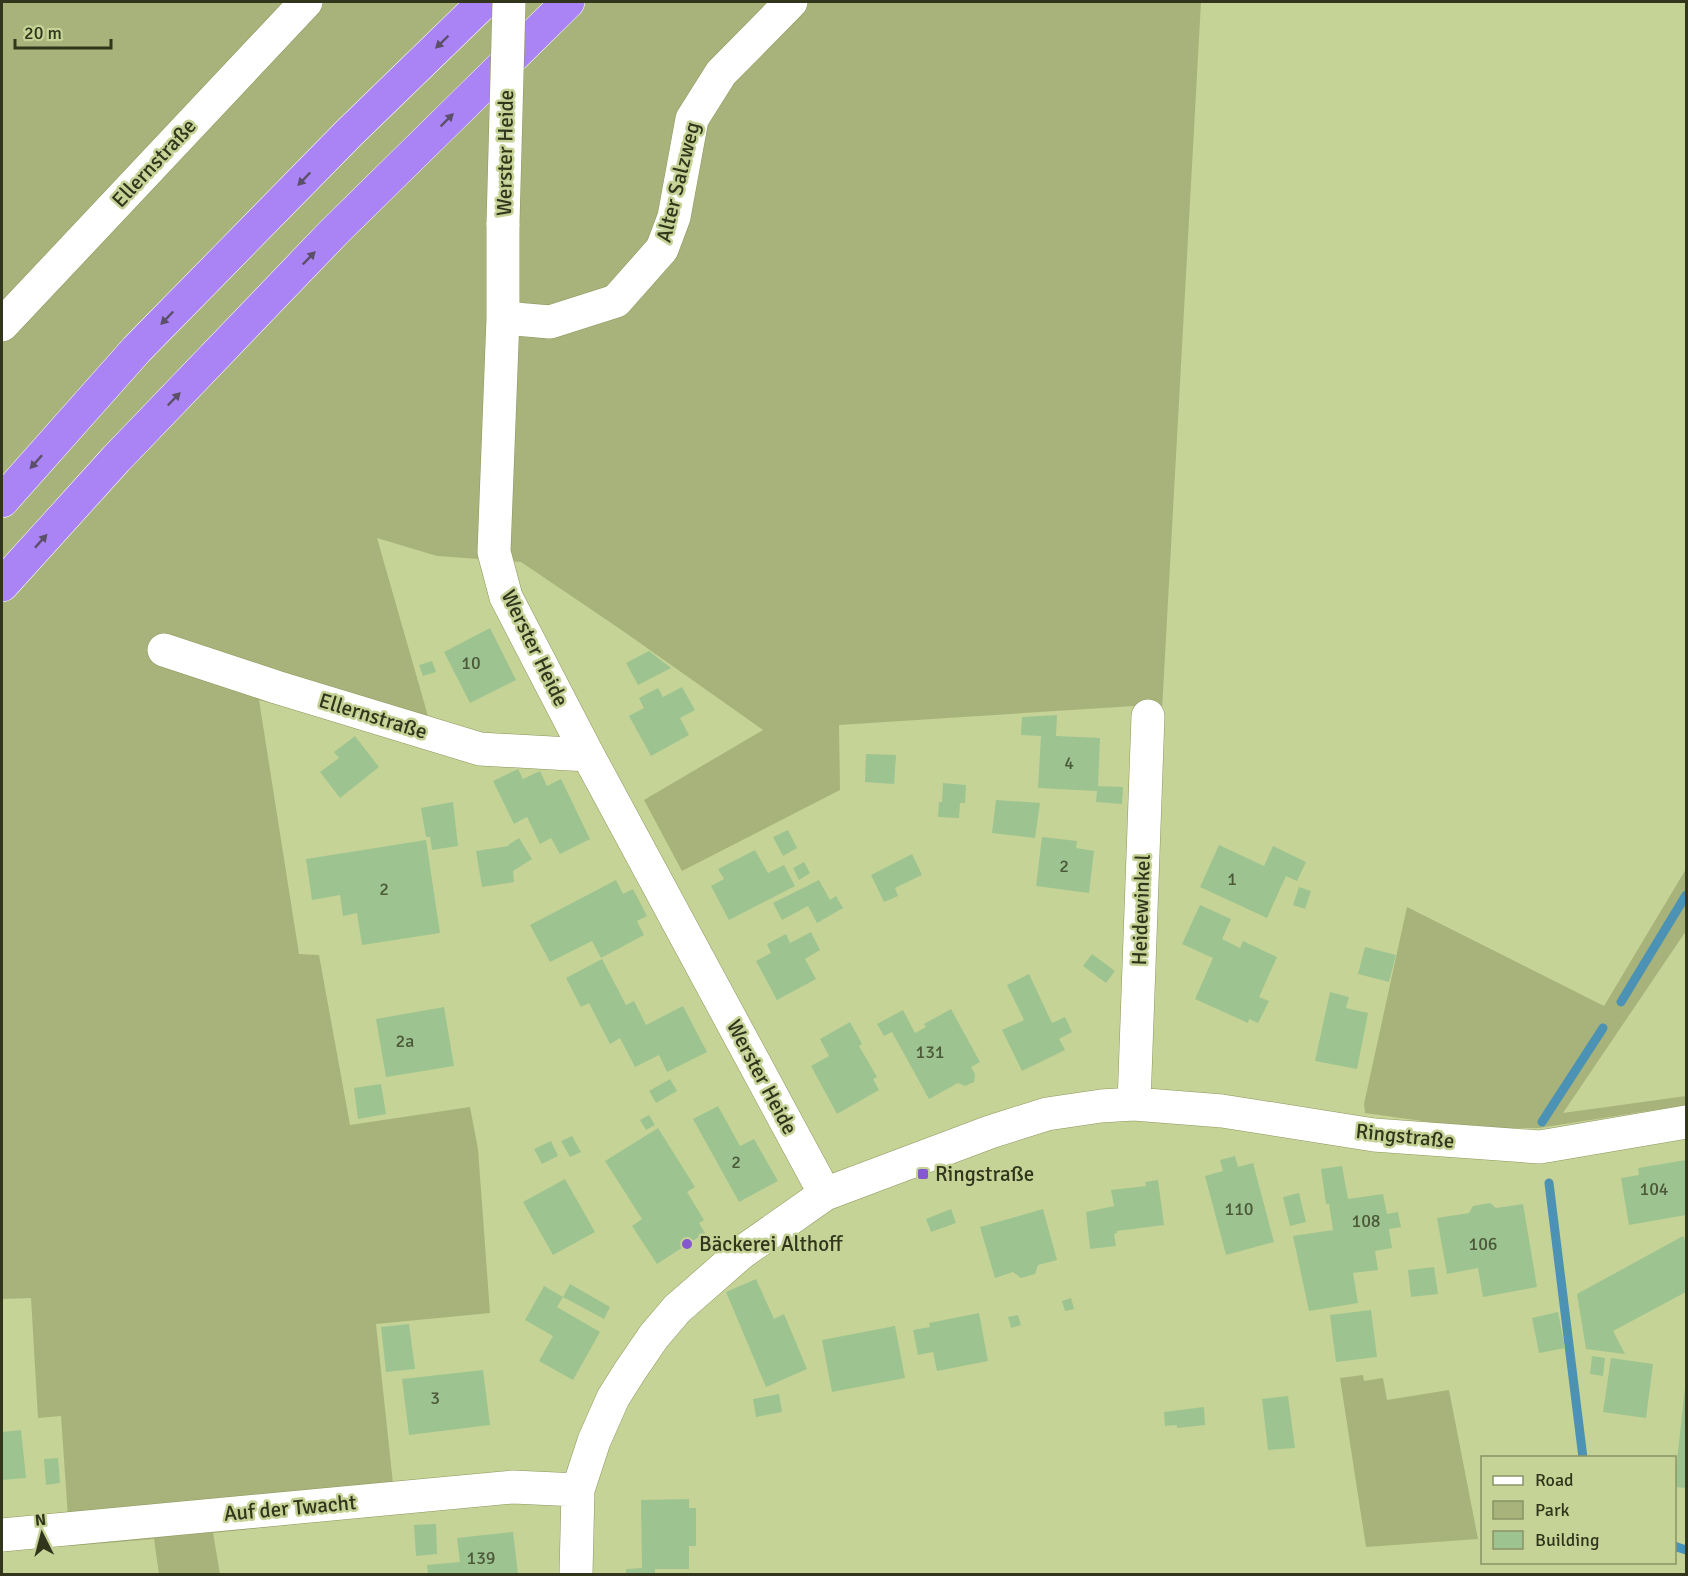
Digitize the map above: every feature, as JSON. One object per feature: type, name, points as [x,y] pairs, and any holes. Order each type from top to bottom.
[{"type":"highway","points":[[2,501],[145,340],[349,133],[484,2]]},
{"type":"highway","points":[[2,585],[117,459],[334,232],[568,2]]},
{"type":"street","name":"Ellernstraße","points":[[2,325],[306,2]]},
{"type":"street","name":"Werster Heide","points":[[509,2],[503,318],[494,552],[506,597],[588,755],[825,1194]]},
{"type":"street","name":"Alter Salzweg","points":[[503,318],[550,322],[616,301],[662,249],[674,217],[692,119],[721,73],[791,2]]},
{"type":"street","name":"Ellernstraße","points":[[164,650],[276,687],[480,749],[588,755]]},
{"type":"street","name":"Heidewinkel","points":[[1134,1104],[1148,716]]},
{"type":"street","name":"Ringstraße","points":[[576,1575],[578,1490],[594,1441],[613,1398],[654,1336],[677,1309],[741,1253],[825,1194],[990,1132],[1047,1114],[1101,1106],[1134,1104],[1222,1111],[1374,1135],[1540,1147],[1686,1122]]},
{"type":"street","name":"Auf der Twacht","points":[[2,1535],[513,1487],[578,1490]]},
{"type":"green space","points":[[2,2],[1201,2],[1162,710],[1134,706],[839,725],[840,790],[682,871],[644,800],[763,730],[521,562],[437,556],[377,538],[436,744],[259,700],[299,954],[319,955],[350,1125],[470,1107],[478,1149],[490,1313],[376,1324],[394,1493],[372,1516],[213,1533],[220,1574],[159,1574],[154,1539],[70,1546],[61,1416],[38,1418],[31,1298],[2,1299]]},
{"type":"green space","points":[[1686,869],[1686,931],[1563,1113],[1686,1096],[1686,1105],[1539,1128],[1472,1128],[1365,1113],[1364,1104],[1407,907],[1604,1006]]},
{"type":"green space","points":[[1363,1375],[1364,1381],[1383,1378],[1387,1400],[1449,1390],[1478,1539],[1366,1547],[1340,1378]]},
{"type":"building","points":[[490,628],[516,680],[470,703],[444,652]]},
{"type":"building","points":[[649,651],[671,668],[638,685],[626,663]]},
{"type":"building","points":[[432,661],[436,672],[423,676],[419,665]]},
{"type":"building","points":[[682,687],[695,710],[680,718],[689,735],[651,756],[629,716],[644,708],[639,698],[658,688],[663,697]]},
{"type":"building","points":[[1057,715],[1056,736],[1100,738],[1098,786],[1123,787],[1122,804],[1096,802],[1097,791],[1038,788],[1041,736],[1021,735],[1022,717]]},
{"type":"building","points":[[355,736],[379,767],[340,798],[320,772],[339,758],[334,752]]},
{"type":"building","points":[[866,754],[896,755],[894,784],[865,782]]},
{"type":"building","points":[[518,769],[523,779],[540,771],[547,786],[561,779],[590,839],[560,854],[551,838],[540,844],[527,817],[514,824],[493,781]]},
{"type":"building","points":[[943,783],[966,785],[965,803],[960,803],[959,818],[938,817]]},
{"type":"building","points":[[996,800],[1040,803],[1035,838],[992,833]]},
{"type":"building","points":[[453,802],[458,846],[432,850],[430,837],[426,837],[421,808]]},
{"type":"building","points":[[788,830],[797,848],[783,856],[773,837]]},
{"type":"building","points":[[1042,837],[1077,841],[1076,848],[1094,851],[1089,893],[1036,886]]},
{"type":"building","points":[[519,838],[532,859],[513,871],[514,882],[482,887],[476,851],[509,846]]},
{"type":"building","points":[[426,840],[440,933],[362,945],[357,913],[343,916],[340,895],[312,900],[306,859]]},
{"type":"building","points":[[1219,845],[1264,866],[1273,846],[1306,862],[1297,881],[1286,876],[1267,918],[1200,887]]},
{"type":"building","points":[[755,850],[768,873],[784,865],[795,886],[729,920],[711,886],[724,879],[718,869]]},
{"type":"building","points":[[912,854],[922,875],[895,888],[898,896],[884,902],[871,875]]},
{"type":"building","points":[[804,862],[810,873],[799,880],[793,868]]},
{"type":"building","points":[[616,880],[623,894],[633,889],[647,916],[637,921],[644,935],[601,958],[592,941],[550,962],[530,925]]},
{"type":"building","points":[[819,880],[830,900],[836,896],[843,908],[817,923],[808,906],[782,920],[773,903]]},
{"type":"building","points":[[1299,887],[1311,891],[1305,909],[1293,905]]},
{"type":"building","points":[[1200,905],[1231,919],[1222,939],[1240,948],[1243,941],[1277,957],[1259,997],[1269,1001],[1258,1023],[1249,1019],[1248,1023],[1195,999],[1213,958],[1182,944]]},
{"type":"building","points":[[811,932],[820,950],[805,959],[816,979],[777,1000],[756,961],[771,953],[767,944],[786,934],[790,943]]},
{"type":"building","points":[[1365,947],[1396,955],[1389,982],[1358,974]]},
{"type":"building","points":[[1092,954],[1115,971],[1106,983],[1083,966]]},
{"type":"building","points":[[602,959],[626,1005],[634,1001],[646,1025],[683,1006],[707,1052],[667,1072],[659,1055],[635,1067],[620,1038],[610,1044],[589,1003],[581,1007],[566,978]]},
{"type":"building","points":[[1029,974],[1052,1023],[1065,1017],[1072,1032],[1059,1039],[1065,1050],[1022,1071],[1002,1030],[1024,1020],[1007,985]]},
{"type":"building","points":[[1330,992],[1349,997],[1346,1008],[1368,1013],[1357,1069],[1315,1061]]},
{"type":"building","points":[[444,1007],[454,1066],[386,1077],[376,1019]]},
{"type":"building","points":[[951,1009],[980,1062],[971,1067],[975,1074],[974,1082],[965,1086],[958,1083],[929,1099],[892,1032],[884,1036],[877,1024],[903,1010],[915,1033],[926,1027],[924,1024]]},
{"type":"building","points":[[850,1022],[862,1044],[859,1046],[877,1077],[873,1079],[879,1090],[837,1114],[811,1066],[829,1056],[820,1039]]},
{"type":"building","points":[[670,1079],[677,1091],[656,1103],[649,1091]]},
{"type":"building","points":[[381,1084],[386,1114],[358,1119],[354,1088]]},
{"type":"building","points":[[718,1106],[740,1146],[754,1139],[778,1181],[739,1202],[693,1119]]},
{"type":"building","points":[[649,1115],[655,1125],[646,1130],[640,1120]]},
{"type":"building","points":[[658,1128],[695,1187],[687,1192],[704,1220],[699,1223],[705,1233],[657,1264],[632,1226],[642,1219],[605,1161]]},
{"type":"building","points":[[572,1136],[581,1152],[570,1157],[561,1141]]},
{"type":"building","points":[[551,1141],[558,1156],[542,1164],[534,1149]]},
{"type":"building","points":[[1235,1156],[1238,1167],[1253,1163],[1274,1242],[1226,1255],[1205,1176],[1223,1171],[1220,1160]]},
{"type":"building","points":[[1686,1160],[1686,1215],[1629,1225],[1621,1178],[1639,1175],[1638,1168]]},
{"type":"building","points":[[1342,1166],[1348,1199],[1383,1194],[1387,1214],[1398,1212],[1401,1227],[1389,1229],[1392,1248],[1375,1251],[1378,1270],[1353,1273],[1358,1303],[1309,1311],[1293,1236],[1333,1230],[1329,1204],[1326,1204],[1321,1169]]},
{"type":"building","points":[[565,1179],[595,1232],[553,1255],[523,1202]]},
{"type":"building","points":[[1158,1180],[1164,1225],[1117,1231],[1114,1234],[1116,1246],[1090,1249],[1086,1212],[1114,1206],[1111,1190],[1146,1186],[1145,1182]]},
{"type":"building","points":[[1299,1193],[1306,1222],[1290,1226],[1283,1197]]},
{"type":"building","points":[[1490,1203],[1496,1208],[1523,1204],[1537,1287],[1483,1297],[1478,1268],[1447,1274],[1437,1218],[1469,1213],[1473,1206]]},
{"type":"building","points":[[951,1209],[956,1223],[931,1232],[926,1219]]},
{"type":"building","points":[[1043,1209],[1057,1260],[1038,1265],[1035,1274],[1021,1278],[1013,1272],[995,1278],[980,1227]]},
{"type":"building","points":[[1683,1236],[1686,1243],[1686,1292],[1613,1331],[1625,1354],[1586,1349],[1577,1294]]},
{"type":"building","points":[[1434,1267],[1438,1294],[1411,1297],[1408,1270]]},
{"type":"building","points":[[756,1279],[774,1319],[784,1314],[807,1369],[766,1387],[726,1292]]},
{"type":"building","points":[[570,1284],[610,1307],[604,1319],[563,1297]]},
{"type":"building","points":[[544,1286],[563,1297],[557,1307],[600,1332],[573,1380],[539,1361],[553,1336],[525,1320]]},
{"type":"building","points":[[1071,1298],[1074,1309],[1065,1311],[1062,1301]]},
{"type":"building","points":[[1371,1310],[1377,1357],[1336,1362],[1330,1315]]},
{"type":"building","points":[[1558,1312],[1565,1348],[1539,1353],[1532,1318]]},
{"type":"building","points":[[979,1313],[988,1361],[937,1371],[933,1352],[918,1355],[913,1330],[930,1327],[929,1323]]},
{"type":"building","points":[[1018,1315],[1021,1325],[1011,1328],[1008,1317]]},
{"type":"building","points":[[409,1324],[415,1369],[386,1372],[381,1327]]},
{"type":"building","points":[[895,1326],[905,1378],[832,1392],[822,1340]]},
{"type":"building","points":[[1592,1356],[1605,1358],[1603,1376],[1590,1374]]},
{"type":"building","points":[[1611,1358],[1653,1364],[1646,1418],[1603,1412]]},
{"type":"building","points":[[483,1370],[490,1425],[409,1435],[402,1379]]},
{"type":"building","points":[[1686,1388],[1686,1488],[1676,1487],[1676,1469]]},
{"type":"building","points":[[779,1394],[782,1412],[756,1417],[753,1399]]},
{"type":"building","points":[[1288,1396],[1295,1448],[1268,1450],[1262,1399]]},
{"type":"building","points":[[1204,1407],[1205,1425],[1177,1428],[1177,1425],[1165,1426],[1164,1412]]},
{"type":"building","points":[[21,1430],[26,1478],[2,1480],[2,1432]]},
{"type":"building","points":[[58,1458],[60,1483],[46,1485],[44,1459]]},
{"type":"building","points":[[689,1499],[689,1508],[696,1508],[696,1546],[689,1546],[689,1569],[655,1569],[655,1574],[626,1574],[626,1569],[642,1568],[641,1500]]},
{"type":"building","points":[[436,1524],[437,1554],[416,1556],[414,1525]]},
{"type":"building","points":[[513,1532],[518,1574],[428,1574],[427,1565],[460,1562],[457,1538]]},
{"type":"waterway","points":[[1621,1002],[1686,895]]},
{"type":"waterway","points":[[1542,1122],[1603,1028]]},
{"type":"waterway","points":[[1549,1183],[1583,1456]]},
{"type":"waterway","points":[[1676,1547],[1686,1550]]},
{"type":"place","name":"Ringstraße","points":[[923,1174]]},
{"type":"place","name":"Bäckerei Althoff","points":[[687,1244]]}]
